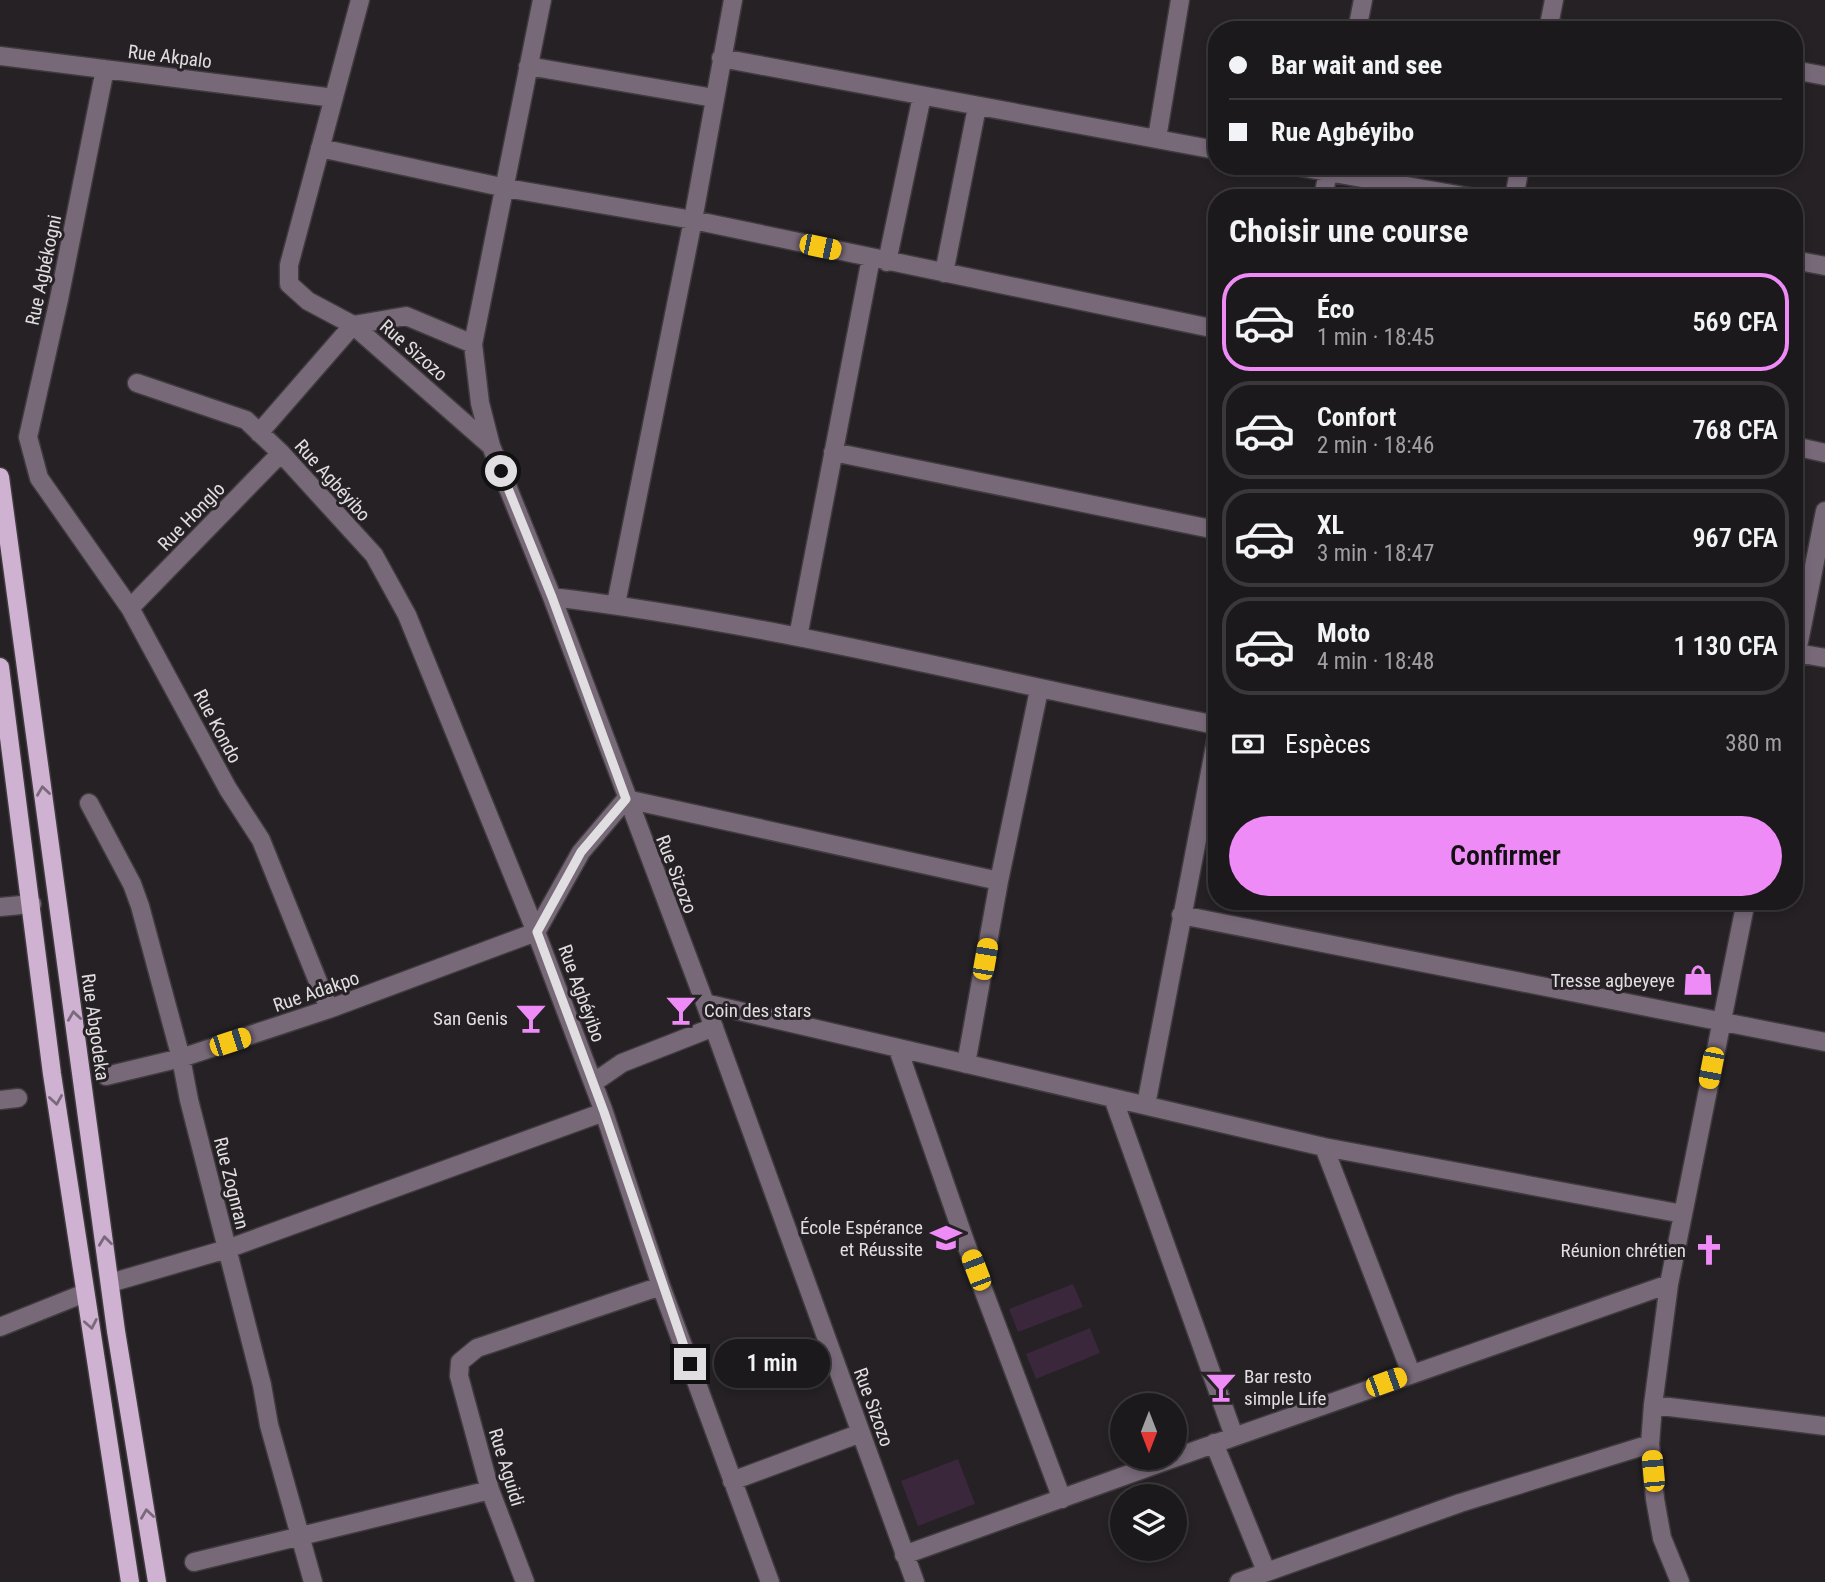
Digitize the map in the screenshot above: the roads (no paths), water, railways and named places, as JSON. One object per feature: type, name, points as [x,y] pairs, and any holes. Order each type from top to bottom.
[{"type":"main road","name":"Rue Abgodeka","points":[[0,477],[110,1283],[157,1582]]},
{"type":"main road","points":[[0,667],[52,1074],[130,1582]]},
{"type":"main road","points":[[85,1293],[110,1283]]},
{"type":"street","points":[[360,0],[320,148],[506,188],[693,220],[1208,327]]},
{"type":"street","points":[[491,446],[480,403],[473,344],[542,0]]},
{"type":"street","points":[[616,604],[693,220],[733,0]]},
{"type":"street","points":[[1157,138],[1180,0]]},
{"type":"street","points":[[1359,21],[1363,0]]},
{"type":"street","points":[[1550,21],[1554,0]]},
{"type":"street","name":"Rue Akpalo","points":[[0,56],[334,98]]},
{"type":"street","points":[[721,58],[1208,148]]},
{"type":"street","points":[[528,66],[714,98]]},
{"type":"street","name":"Rue Agbékogni","points":[[39,478],[28,437],[105,69]]},
{"type":"street","points":[[1803,72],[1825,76]]},
{"type":"street","points":[[798,637],[834,452],[879,260],[922,96]]},
{"type":"street","points":[[944,273],[977,107]]},
{"type":"street","name":"Rue Sizozo","points":[[320,148],[289,265],[289,284],[299,295],[353,325],[491,446],[552,597],[714,1027],[915,1582]]},
{"type":"street","points":[[1354,175],[1428,189]]},
{"type":"street","points":[[1803,262],[1825,266]]},
{"type":"street","points":[[259,433],[353,325],[406,316],[473,344]]},
{"type":"street","name":"Rue Agbéyibo","points":[[137,383],[246,421],[281,453],[374,555],[407,615],[537,932],[604,1112],[661,1286],[770,1582]]},
{"type":"street","points":[[1803,448],[1825,453]]},
{"type":"street","points":[[834,452],[1208,528]]},
{"type":"street","name":"Rue Honglo","points":[[130,608],[281,453]]},
{"type":"street","name":"Rue Kondo","points":[[39,478],[130,608],[228,789],[261,840],[329,1009]]},
{"type":"street","points":[[1803,620],[1825,511]]},
{"type":"street","points":[[552,597],[616,604],[798,637],[1039,690],[1208,723]]},
{"type":"street","points":[[1803,659],[1825,658]]},
{"type":"street","points":[[966,1064],[999,881],[1039,690]]},
{"type":"street","points":[[1146,1105],[1208,781]]},
{"type":"street","points":[[537,932],[581,852],[626,799],[999,881]]},
{"type":"street","name":"Rue Zognran","points":[[89,803],[136,895],[181,1058],[189,1100],[262,1385],[269,1425],[313,1582]]},
{"type":"street","points":[[0,907],[32,904]]},
{"type":"street","points":[[1680,1582],[1658,1518],[1650,1444],[1653,1405],[1669,1284],[1744,910]]},
{"type":"street","points":[[1181,915],[1825,1042]]},
{"type":"street","name":"Rue Adakpo","points":[[106,1076],[181,1058],[329,1009],[537,932]]},
{"type":"street","points":[[705,1003],[1324,1147],[1683,1214]]},
{"type":"street","points":[[593,1083],[622,1063],[714,1027]]},
{"type":"street","points":[[898,1049],[966,1244],[1062,1499]]},
{"type":"street","points":[[1113,1098],[1234,1436]]},
{"type":"street","points":[[110,1283],[227,1249],[604,1112]]},
{"type":"street","points":[[1324,1147],[1411,1373]]},
{"type":"street","points":[[1187,1453],[1669,1284]]},
{"type":"street","name":"Rue Aguidi","points":[[524,1582],[490,1490],[459,1376],[460,1362],[477,1348],[661,1286]]},
{"type":"street","points":[[0,1327],[85,1293]]},
{"type":"street","points":[[1653,1405],[1825,1426]]},
{"type":"street","points":[[732,1481],[861,1433]]},
{"type":"street","points":[[1214,1443],[1266,1571]]},
{"type":"street","points":[[1239,1582],[1460,1503],[1650,1444]]},
{"type":"street","points":[[904,1555],[1141,1470]]},
{"type":"street","points":[[194,1562],[490,1490]]},
{"type":"place","name":"Tresse agbeyeye","points":[[1698,980]]},
{"type":"place","name":"Coin des stars","points":[[681,1010]]},
{"type":"place","name":"San Genis","points":[[531,1018]]},
{"type":"place","name":"École Espérance et Réussite","points":[[946,1238]]},
{"type":"place","name":"Réunion chrétien","points":[[1709,1250]]},
{"type":"place","name":"Bar resto simple Life","points":[[1221,1387]]}]
